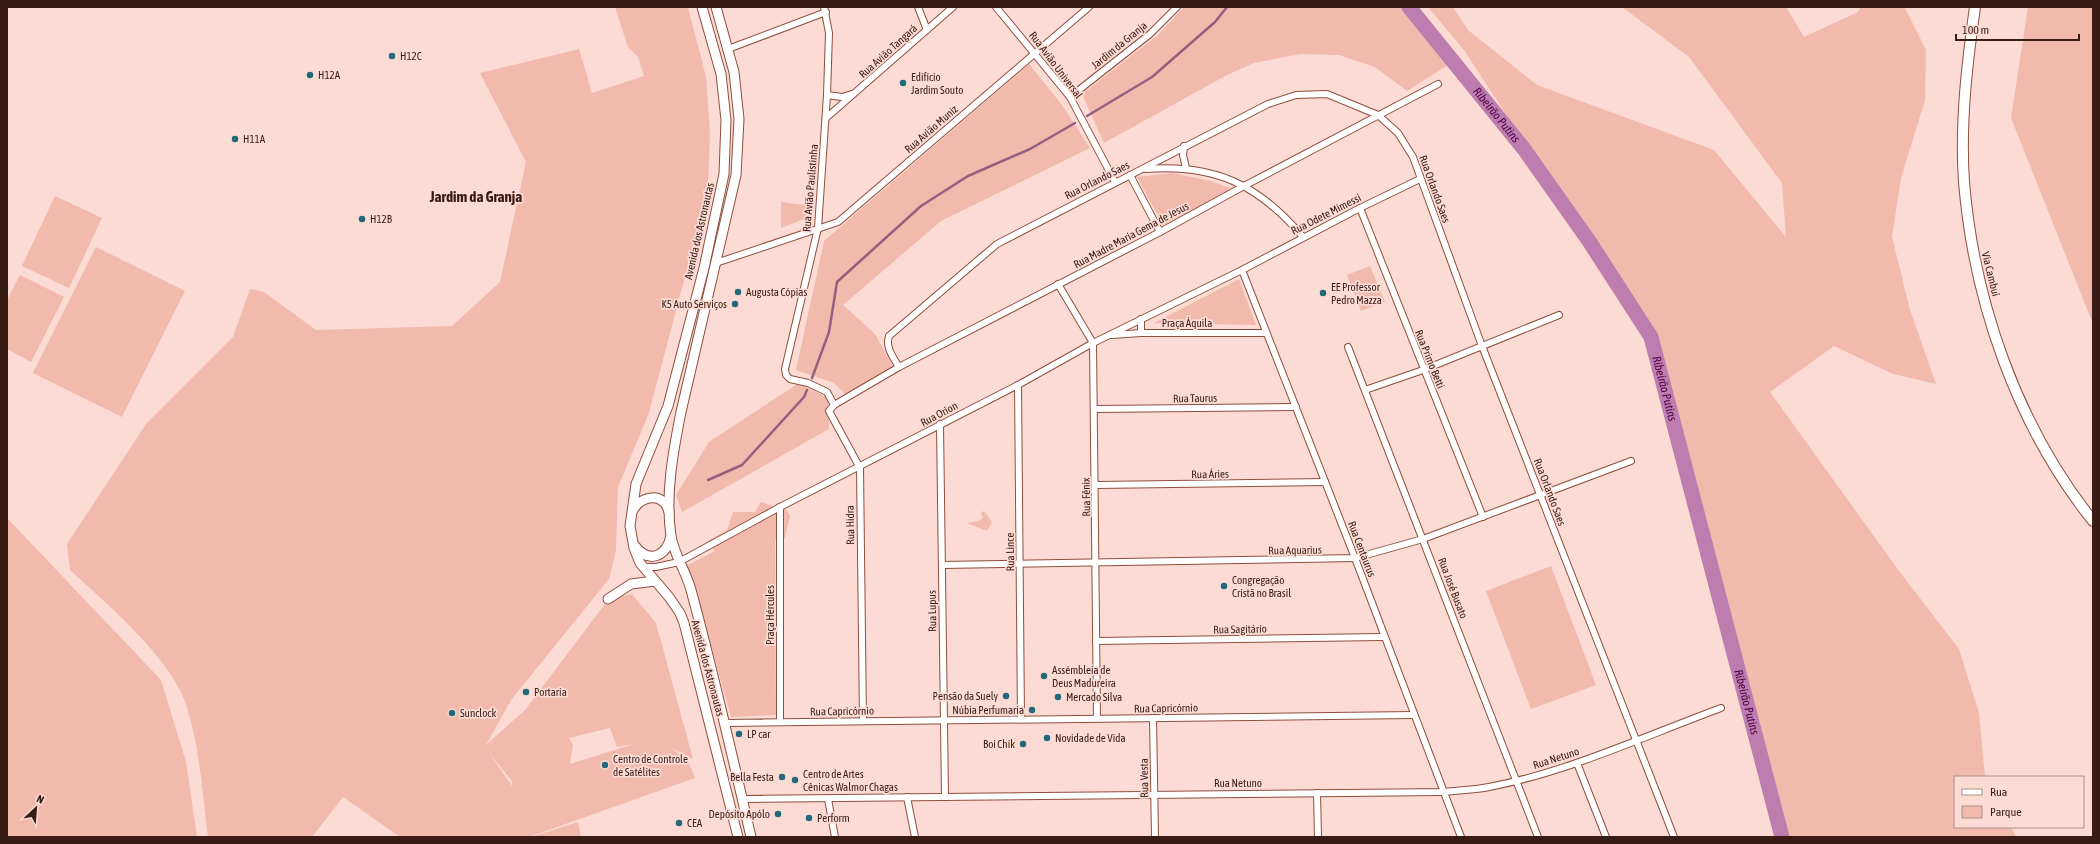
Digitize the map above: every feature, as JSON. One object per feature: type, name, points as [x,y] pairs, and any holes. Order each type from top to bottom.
[{"type":"main road","name":"Avenida dos Astronautas","points":[[702,7],[721,74],[726,120],[724,174],[704,268],[668,406],[636,484],[630,526],[632,542],[637,556],[644,567],[672,601],[684,623],[738,837]]},
{"type":"main road","name":"Avenida dos Astronautas","points":[[716,7],[734,72],[739,119],[736,175],[681,412],[674,450],[670,518],[671,536],[679,562],[691,590],[726,723],[751,837]]},
{"type":"main road","name":"Via Cambuí","points":[[1975,7],[1967,63],[1964,119],[1964,180],[1971,240],[1988,310],[2006,370],[2043,445],[2080,506],[2093,521]]},
{"type":"main road","points":[[633,510],[637,503],[642,500],[656,498],[665,503],[670,518]]},
{"type":"main road","points":[[632,542],[640,551],[651,557],[663,553],[667,548],[671,536]]},
{"type":"main road","points":[[608,599],[632,584],[655,581]]},
{"type":"street","points":[[918,7],[926,30]]},
{"type":"street","name":"Rua Avião Tangará","points":[[826,118],[953,7]]},
{"type":"street","name":"Rua Avião Universal","points":[[996,7],[1036,53],[1070,96],[1115,182]]},
{"type":"street","name":"Rua Avião Muniz","points":[[716,263],[838,222],[1089,7]]},
{"type":"street","name":"Jardim da Granja","points":[[1070,96],[1150,34],[1177,7]]},
{"type":"street","points":[[728,48],[825,9]]},
{"type":"street","name":"Rua Avião Paulistinha","points":[[825,9],[830,33],[828,95],[818,228],[786,369],[786,375],[790,379],[808,384],[827,392],[834,405]]},
{"type":"street","name":"Rua Madre Maria Gema de Jesus","points":[[834,405],[899,367],[1160,232],[1438,84]]},
{"type":"street","name":"Rua Avião Tangará","points":[[828,95],[842,98],[855,93]]},
{"type":"street","name":"Rua Orlando Saes","points":[[899,367],[888,348],[887,341],[889,336],[901,324],[997,244],[1184,146],[1268,104],[1296,96],[1327,94],[1378,115],[1390,124],[1406,144],[1634,740],[1674,837]]},
{"type":"street","points":[[1184,146],[1183,155],[1186,168]]},
{"type":"street","points":[[1142,169],[1186,168],[1221,176],[1244,186],[1268,201],[1303,237]]},
{"type":"street","points":[[1130,175],[1160,232]]},
{"type":"street","name":"Rua Odete Mimessi","points":[[1242,270],[1303,237],[1420,179]]},
{"type":"street","name":"Rua Primo Betti","points":[[1360,208],[1482,517]]},
{"type":"street","name":"Rua Orion","points":[[644,567],[656,567],[679,562],[780,507],[860,468],[940,424],[1018,385],[1093,343],[1242,270]]},
{"type":"street","name":"Rua Centaurus","points":[[1242,270],[1355,558],[1460,837]]},
{"type":"street","name":"Rua Fênix","points":[[1058,284],[1093,343],[1095,409],[1097,718]]},
{"type":"street","points":[[1365,390],[1424,370],[1559,315]]},
{"type":"street","points":[[1141,319],[1141,333]]},
{"type":"street","name":"Praça Áquila","points":[[1109,336],[1141,333],[1266,333]]},
{"type":"street","name":"Rua José Busato","points":[[1348,347],[1538,837]]},
{"type":"street","name":"Rua Lince","points":[[1018,385],[1021,720]]},
{"type":"street","name":"Rua Hidra","points":[[834,405],[829,411],[860,468],[863,721]]},
{"type":"street","name":"Rua Taurus","points":[[1095,409],[1296,407]]},
{"type":"street","name":"Rua Lupus","points":[[940,424],[945,797]]},
{"type":"street","name":"Rua Aquarius","points":[[942,565],[1355,558],[1423,539],[1632,461]]},
{"type":"street","name":"Rua Áries","points":[[1095,485],[1325,482]]},
{"type":"street","name":"Praça Hércules","points":[[780,507],[780,722]]},
{"type":"street","name":"Rua Sagitário","points":[[1096,641],[1384,637]]},
{"type":"street","name":"Rua Netuno","points":[[742,799],[828,799],[1155,793],[1444,792],[1488,788],[1577,763],[1720,708]]},
{"type":"street","name":"Rua Capricórnio","points":[[726,723],[1414,715]]},
{"type":"street","name":"Rua Vesta","points":[[1153,718],[1155,837]]},
{"type":"street","points":[[1577,763],[1606,837]]},
{"type":"street","points":[[1317,792],[1318,837]]},
{"type":"street","points":[[908,797],[915,837]]},
{"type":"street","points":[[828,799],[835,837]]},
{"type":"green space","points":[[615,7],[688,7],[706,77],[710,132],[708,189],[649,413],[618,487],[616,550],[609,579],[511,700],[486,745],[525,710],[608,600],[632,594],[656,623],[693,759],[670,747],[688,761],[695,778],[529,837],[400,837],[343,797],[312,837],[208,837],[194,733],[184,699],[176,682],[150,647],[134,630],[70,570],[67,544],[146,424],[233,337],[250,289],[264,292],[316,330],[452,326],[500,282],[526,162],[480,73],[579,49],[592,93],[644,76],[638,57],[628,47]],"holes":[[[610,728],[617,747],[634,744],[570,764],[573,745],[569,738]],[[489,753],[512,781],[512,786]]]},
{"type":"green space","points":[[1184,7],[1401,7],[1448,65],[1407,91],[1375,67],[1339,55],[1300,54],[1254,63],[1227,75],[1104,143],[1082,94],[1158,35]]},
{"type":"green space","points":[[1428,7],[1453,7],[1468,30],[1537,85],[1714,150],[1786,237],[1782,183],[1689,57],[1622,7],[1786,7],[1804,37],[1858,12],[1861,7],[1905,8],[1926,50],[1925,100],[1901,178],[1892,237],[1910,310],[1936,384],[1893,374],[1834,346],[1770,392],[1899,571],[1959,649],[1979,713],[1985,776],[1954,776],[1954,828],[2012,828],[2016,837],[1782,837],[1651,337],[1464,50]]},
{"type":"green space","points":[[2028,7],[2093,7],[2093,324],[2011,118]]},
{"type":"green space","points":[[1029,64],[1062,105],[1090,148],[941,221],[843,305],[875,334],[893,367],[846,395],[834,383],[796,370],[824,241]]},
{"type":"green space","points":[[1172,173],[1211,181],[1233,189],[1163,225],[1137,177]]},
{"type":"green space","points":[[55,196],[102,218],[69,288],[22,266]]},
{"type":"green space","points":[[781,202],[811,206],[809,217],[781,228]]},
{"type":"green space","points":[[96,247],[185,291],[122,417],[33,373]]},
{"type":"green space","points":[[1370,266],[1385,302],[1361,311],[1347,275]]},
{"type":"green space","points":[[20,275],[64,297],[31,362],[7,349],[7,300]]},
{"type":"green space","points":[[1239,279],[1256,325],[1154,323]]},
{"type":"green space","points":[[799,383],[828,398],[829,429],[682,512],[676,495],[709,442]]},
{"type":"green space","points":[[761,502],[776,507],[784,506],[790,516],[785,538],[775,541],[776,715],[731,717],[691,575],[686,566],[715,551],[706,542],[727,530],[733,512],[755,512]]},
{"type":"green space","points":[[984,511],[992,522],[987,531],[967,523],[979,521],[983,518],[981,513]]},
{"type":"green space","points":[[7,518],[161,680],[186,762],[197,837],[7,837]]},
{"type":"green space","points":[[1551,566],[1596,685],[1531,709],[1486,591]]},
{"type":"green space","points":[[578,822],[581,837],[531,837]]},
{"type":"waterway","points":[[1087,116],[1152,77],[1215,22],[1227,7]]},
{"type":"waterway","name":"Ribeirão Putins","points":[[1409,7],[1524,149],[1589,241],[1651,337],[1782,837]]},
{"type":"waterway","points":[[812,378],[829,332],[837,282],[921,206],[968,176],[1030,149],[1075,123]]},
{"type":"waterway","points":[[708,480],[742,465],[804,397],[807,390]]},
{"type":"place","name":"H12C","points":[[392,56]]},
{"type":"place","name":"H12A","points":[[310,75]]},
{"type":"place","name":"Edifício Jardim Souto","points":[[903,83]]},
{"type":"place","name":"H11A","points":[[235,139]]},
{"type":"place","name":"H12B","points":[[362,219]]},
{"type":"place","name":"Augusta Cópias","points":[[738,292]]},
{"type":"place","name":"EE Professor Pedro Mazza","points":[[1323,293]]},
{"type":"place","name":"K5 Auto Serviços","points":[[735,304]]},
{"type":"place","name":"Congregação Cristã no Brasil","points":[[1224,586]]},
{"type":"place","name":"Assémbleia de Deus Madureira","points":[[1044,676]]},
{"type":"place","name":"Portaria","points":[[526,692]]},
{"type":"place","name":"Pensão da Suely","points":[[1006,696]]},
{"type":"place","name":"Mercado Silva","points":[[1058,697]]},
{"type":"place","name":"Núbia Perfumaria","points":[[1032,710]]},
{"type":"place","name":"Sunclock","points":[[452,713]]},
{"type":"place","name":"LP car","points":[[739,734]]},
{"type":"place","name":"Novidade de Vida","points":[[1047,738]]},
{"type":"place","name":"Boi Chik","points":[[1023,744]]},
{"type":"place","name":"Centro de Controle de Satélites","points":[[605,765]]},
{"type":"place","name":"Bella Festa","points":[[782,777]]},
{"type":"place","name":"Centro de Artes Cênicas Walmor Chagas","points":[[795,780]]},
{"type":"place","name":"Depósito Apólo","points":[[778,814]]},
{"type":"place","name":"Perform","points":[[809,818]]},
{"type":"place","name":"CEA","points":[[679,823]]},
{"type":"district","name":"Jardim da Granja","points":[[476,197]]}]
